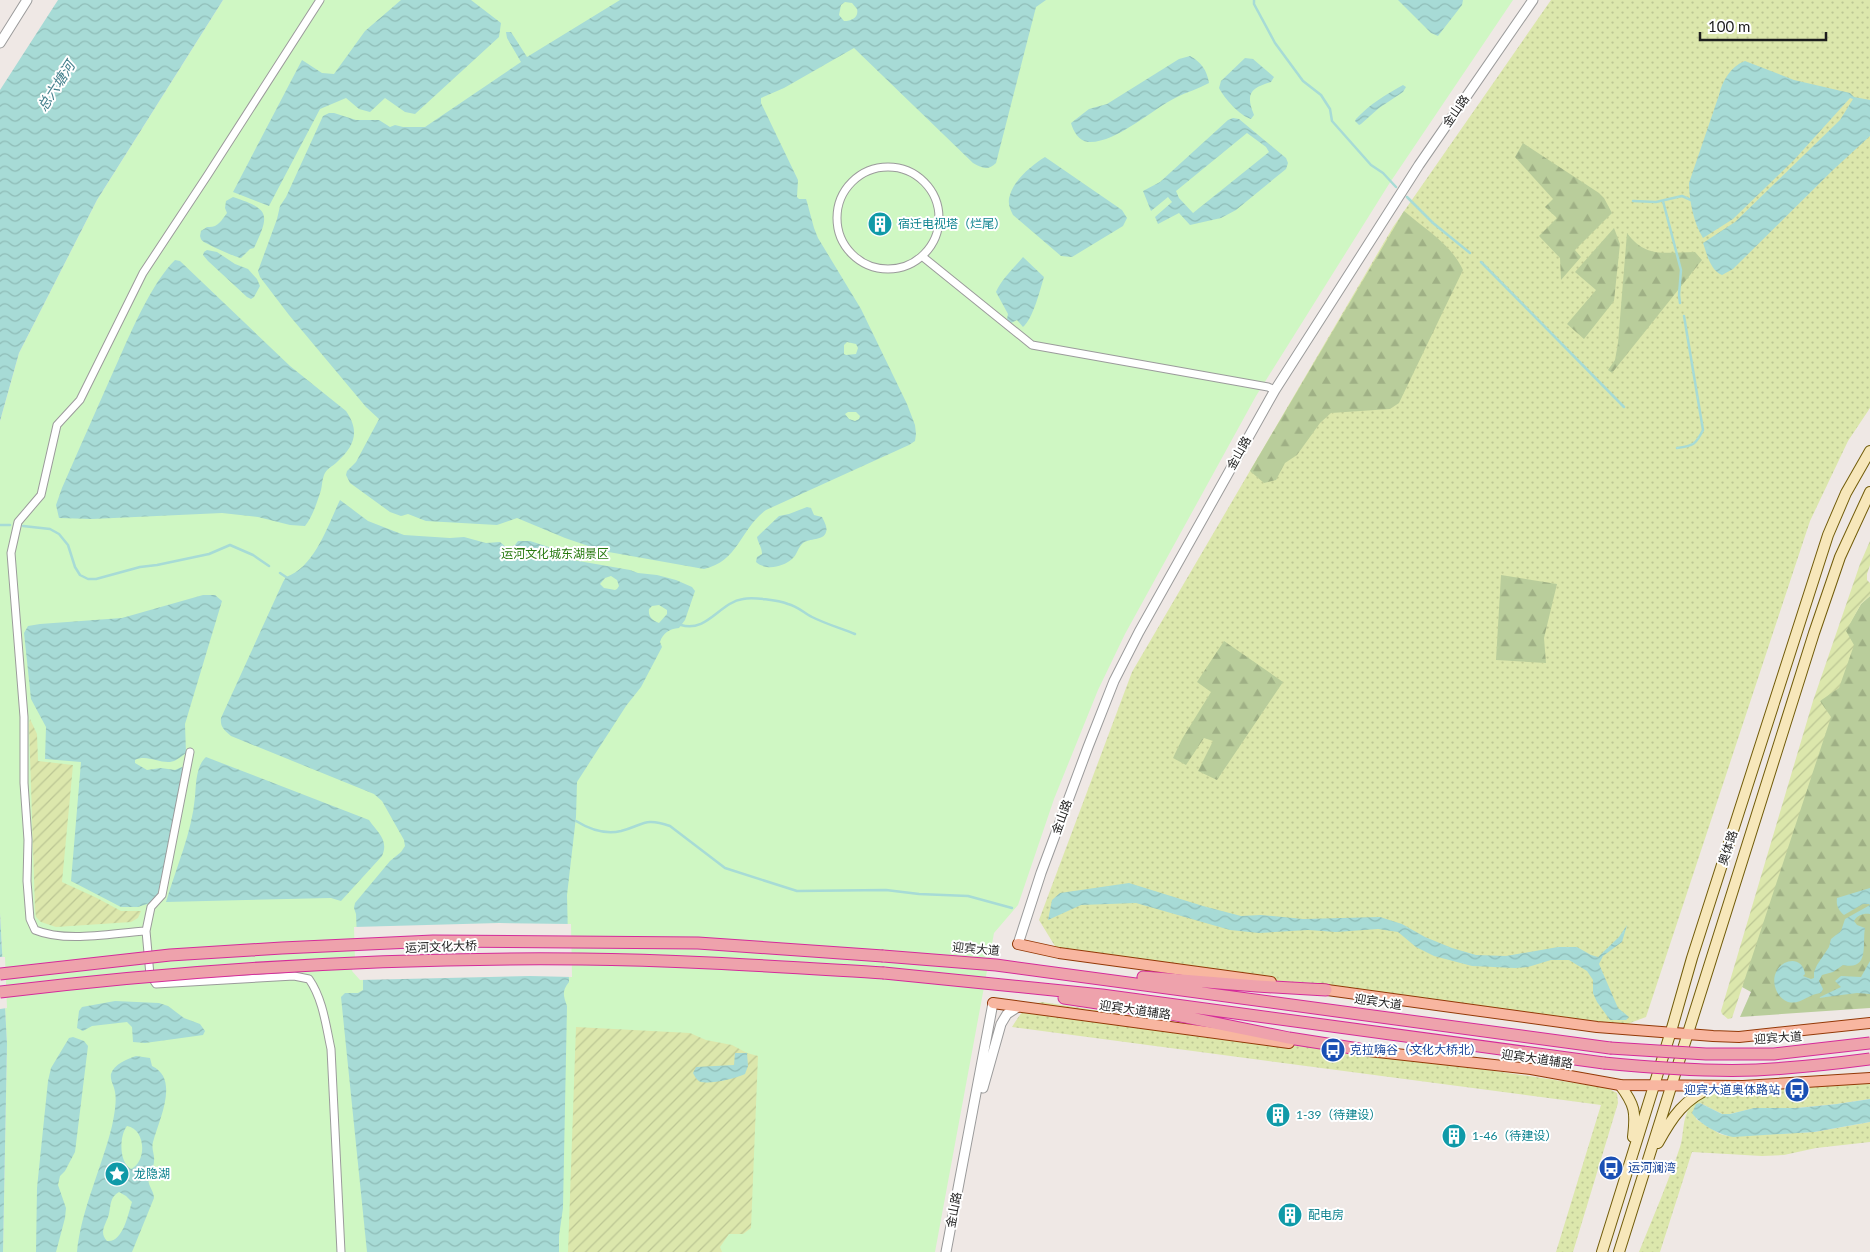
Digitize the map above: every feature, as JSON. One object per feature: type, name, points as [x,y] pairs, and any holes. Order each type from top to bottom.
[{"type":"highway","name":"运河文化大桥","points":[[0,974],[170,955],[433,942],[698,943],[883,956]]},
{"type":"highway","name":"迎宾大道","points":[[883,956],[996,965],[1610,1048],[1706,1054],[1774,1054],[1870,1043]]},
{"type":"highway","points":[[942,960],[964,958],[1004,960],[1163,979],[1326,990]]},
{"type":"highway","name":"运河文化大桥","points":[[0,992],[183,972],[321,964],[493,959],[709,962],[884,972],[952,978]]},
{"type":"highway","points":[[952,978],[1102,995],[1594,1062],[1648,1067],[1754,1070],[1870,1059]]},
{"type":"highway","points":[[952,978],[1046,995],[1171,1014],[1289,1038],[1359,1049]]},
{"type":"main road","name":"奥体路","points":[[1602,1252],[1694,950],[1828,536],[1846,493],[1870,451]]},
{"type":"main road","name":"奥体路","points":[[1619,1252],[1814,633],[1840,557],[1870,492]]},
{"type":"main road","points":[[1018,944],[1060,953],[1597,1027],[1739,1037],[1870,1023]]},
{"type":"main road","name":"迎宾大道辅路","points":[[993,1004],[1302,1045],[1359,1049],[1412,1057],[1531,1069],[1620,1085],[1713,1087],[1782,1085],[1870,1078]]},
{"type":"main road","points":[[1620,1085],[1632,1102],[1636,1116],[1630,1164]]},
{"type":"main road","points":[[1646,1168],[1668,1126],[1681,1107],[1698,1092],[1713,1087]]},
{"type":"street","points":[[0,43],[27,0]]},
{"type":"street","points":[[146,931],[73,936],[45,934],[35,930],[30,919],[24,783],[24,717],[11,553],[18,522],[41,495],[57,425],[80,400],[143,273],[320,0]]},
{"type":"street","name":"金山路","points":[[1018,944],[1041,873],[1088,747],[1114,681],[1140,632],[1275,390],[1420,164],[1532,0]]},
{"type":"street","points":[[878,167],[895,167],[910,172],[924,182],[934,195],[939,211],[939,220],[933,244],[923,257],[910,265],[895,270],[879,270],[864,264],[851,255],[842,242],[836,220],[836,212],[841,196],[849,183],[862,173],[878,167]]},
{"type":"street","points":[[923,257],[1032,345],[1268,386],[1275,390]]},
{"type":"street","points":[[190,752],[162,895],[151,907],[146,931],[150,975],[156,984],[294,976],[309,979],[315,988],[331,1049],[340,1252]]},
{"type":"street","name":"金山路","points":[[946,1252],[993,1004]]},
{"type":"street","name":"金山路","points":[[968,1139],[1001,1024],[1007,1014],[1018,1007]]},
{"type":"green space","name":"运河文化城东湖景区","points":[[223,0],[1513,0],[1389,184],[1256,396],[1125,634],[1098,690],[1054,799],[1018,905],[994,933],[935,1252],[3,1252],[7,1044],[0,913],[0,421],[19,353],[97,200]]},
{"type":"green space","points":[[1551,0],[1870,0],[1870,408],[1848,441],[1810,521],[1646,1017],[1606,1032],[1061,956],[1039,920],[1132,672],[1393,227]]},
{"type":"green space","points":[[1523,143],[1599,193],[1612,213],[1575,250],[1581,257],[1561,280],[1560,258],[1539,236],[1557,218],[1545,207],[1553,199],[1515,157]]},
{"type":"green space","points":[[1404,211],[1452,252],[1463,270],[1399,403],[1390,409],[1331,413],[1320,423],[1297,455],[1285,463],[1276,480],[1264,483],[1250,471]]},
{"type":"green space","points":[[1614,228],[1620,244],[1614,301],[1584,339],[1567,324],[1596,290],[1575,272]]},
{"type":"green space","points":[[1627,233],[1634,241],[1649,250],[1666,253],[1695,252],[1702,260],[1612,373],[1608,370],[1615,360],[1618,343]]},
{"type":"green space","points":[[1870,541],[1870,565],[1867,580],[1870,583],[1870,596],[1861,604],[1846,631],[1854,645],[1839,688],[1820,701],[1831,717],[1732,1018],[1728,1019],[1721,1011],[1813,701],[1860,564]]},
{"type":"green space","points":[[1501,575],[1557,584],[1544,638],[1546,663],[1496,660]]},
{"type":"green space","points":[[1870,596],[1870,1008],[1740,1017],[1751,992],[1742,987],[1820,701],[1845,631],[1861,604]]},
{"type":"green space","points":[[1224,641],[1283,682],[1217,780],[1198,771],[1213,741],[1204,738],[1186,765],[1173,758],[1182,739],[1211,692],[1197,682]]},
{"type":"green space","points":[[30,719],[37,734],[38,761],[73,765],[62,882],[121,911],[141,911],[138,918],[131,922],[56,927],[41,922],[36,917]]},
{"type":"green space","points":[[1042,1002],[1607,1088],[1617,1093],[1618,1103],[1573,1252],[1556,1252],[1601,1105],[1012,1027],[1024,1010],[1031,1005]]},
{"type":"green space","points":[[576,1027],[690,1033],[706,1040],[732,1045],[747,1053],[758,1056],[751,1228],[743,1234],[729,1234],[720,1247],[722,1252],[568,1252]]},
{"type":"green space","points":[[1870,1075],[1870,1099],[1797,1108],[1755,1108],[1730,1114],[1722,1114],[1700,1103],[1696,1119],[1720,1134],[1728,1136],[1814,1132],[1870,1122],[1870,1142],[1816,1148],[1784,1155],[1762,1156],[1692,1152],[1660,1252],[1639,1252],[1680,1147],[1687,1111],[1696,1101],[1719,1088]]},
{"type":"water","name":"总六塘河","points":[[58,0],[223,0],[97,200],[19,353],[0,421],[0,90]]},
{"type":"water","points":[[401,0],[471,0],[501,23],[499,37],[415,114],[405,112],[385,98],[370,112],[359,109],[346,98],[320,109],[269,206],[233,192],[302,60],[322,73],[334,74],[365,31]]},
{"type":"water","points":[[620,0],[1046,0],[1036,7],[996,163],[988,168],[973,163],[854,48],[784,88],[761,98],[761,103],[798,180],[797,197],[799,199],[806,199],[818,238],[861,309],[907,404],[915,425],[915,441],[766,510],[750,526],[725,559],[716,565],[704,569],[603,551],[517,518],[497,525],[426,521],[408,514],[401,516],[390,512],[350,483],[346,475],[347,471],[356,462],[379,419],[366,407],[289,315],[260,277],[258,271],[280,206],[286,197],[323,116],[334,113],[356,120],[379,120],[390,127],[395,125],[425,127],[521,62],[507,38],[506,32],[511,32],[527,57]],"holes":[[[845,2],[852,3],[857,9],[857,14],[854,18],[844,21],[839,15],[841,5]],[[847,342],[856,344],[858,348],[856,354],[844,354],[844,345]],[[856,412],[860,416],[855,421],[849,419],[845,414]]]},
{"type":"water","points":[[1398,0],[1463,0],[1462,5],[1438,36],[1431,33]]},
{"type":"water","points":[[1190,56],[1203,67],[1209,83],[1167,102],[1110,138],[1088,142],[1079,138],[1071,123],[1089,109],[1107,104],[1179,59]]},
{"type":"water","points":[[1245,58],[1253,59],[1274,77],[1271,82],[1254,89],[1252,92],[1250,101],[1254,115],[1251,119],[1233,106],[1219,88],[1221,81]]},
{"type":"water","points":[[1745,61],[1794,80],[1850,93],[1854,97],[1870,100],[1870,136],[1733,269],[1722,275],[1712,266],[1703,243],[1735,222],[1840,120],[1853,99],[1850,98],[1794,160],[1733,219],[1703,238],[1693,212],[1689,183],[1722,84],[1735,66]]},
{"type":"water","points":[[1403,85],[1406,87],[1403,92],[1379,108],[1361,124],[1359,125],[1355,121],[1372,104]]},
{"type":"water","points":[[1233,118],[1239,119],[1286,158],[1288,163],[1286,169],[1236,210],[1221,218],[1190,225],[1179,213],[1158,224],[1155,217],[1172,202],[1168,197],[1151,211],[1143,191],[1160,182],[1228,120]],"holes":[[[1247,133],[1266,147],[1269,152],[1193,213],[1179,198],[1176,191]]]},
{"type":"water","points":[[1045,157],[1122,210],[1127,218],[1123,226],[1072,257],[1061,256],[1013,215],[1009,203],[1012,189],[1024,173]]},
{"type":"water","points":[[233,197],[260,209],[264,220],[254,248],[250,249],[241,258],[207,244],[200,236],[201,231],[207,227],[217,225],[221,221],[227,213],[225,208],[226,201]]},
{"type":"water","points":[[207,250],[217,252],[235,264],[248,269],[257,279],[260,286],[254,297],[251,299],[247,297],[208,261],[203,255]]},
{"type":"water","points":[[1023,257],[1044,277],[1033,311],[1023,327],[1017,320],[1011,323],[1007,319],[1008,314],[996,292],[1004,279]]},
{"type":"water","points":[[175,260],[180,261],[290,366],[346,411],[350,418],[353,425],[354,438],[348,450],[325,473],[316,504],[305,526],[290,525],[258,517],[222,513],[92,519],[59,518],[56,505],[62,488],[127,341],[152,291]]},
{"type":"water","points":[[340,500],[368,521],[404,535],[464,537],[486,543],[500,542],[507,548],[515,545],[518,541],[530,541],[555,549],[573,560],[657,575],[676,580],[692,587],[695,591],[685,620],[679,628],[669,630],[663,636],[660,642],[662,647],[641,687],[626,706],[577,782],[576,817],[567,895],[569,982],[564,993],[567,1006],[563,1208],[559,1252],[367,1252],[341,997],[345,993],[358,993],[363,990],[363,979],[358,962],[355,903],[390,861],[401,852],[405,846],[404,840],[382,801],[374,794],[231,736],[221,724],[221,718],[283,582],[286,577],[296,572],[313,555]],"holes":[[[611,576],[617,580],[619,586],[615,590],[604,588],[600,584],[605,578]],[[659,605],[667,610],[667,614],[659,623],[654,621],[649,614],[649,609],[652,606]]]},
{"type":"water","points":[[807,507],[811,508],[814,515],[822,517],[826,524],[825,535],[803,543],[794,557],[784,564],[769,567],[756,562],[757,557],[762,554],[757,537],[779,516]]},
{"type":"water","points":[[203,595],[215,595],[222,601],[185,724],[186,753],[171,762],[145,758],[135,760],[135,763],[147,770],[161,768],[175,770],[182,767],[187,771],[156,901],[138,907],[121,907],[71,881],[81,762],[45,759],[46,727],[31,699],[24,633],[28,626],[122,618]]},
{"type":"water","points":[[206,757],[369,820],[383,841],[384,850],[382,856],[341,901],[331,898],[166,902],[191,823],[198,770]]},
{"type":"water","points":[[1129,883],[1241,916],[1261,915],[1303,919],[1380,917],[1402,924],[1425,937],[1452,948],[1476,955],[1506,956],[1558,947],[1577,947],[1598,957],[1619,937],[1627,925],[1622,942],[1603,956],[1599,964],[1618,1008],[1629,1017],[1626,1020],[1610,1020],[1597,1002],[1593,993],[1593,980],[1587,971],[1569,960],[1551,960],[1528,967],[1515,968],[1472,966],[1434,956],[1416,947],[1398,932],[1378,929],[1336,932],[1308,930],[1259,933],[1230,930],[1136,903],[1081,905],[1048,920],[1052,900],[1060,893]]},
{"type":"water","points":[[1870,888],[1870,905],[1863,904],[1844,915],[1840,911],[1837,905],[1837,898]]},
{"type":"water","points":[[1870,905],[1870,914],[1861,915],[1854,921],[1857,925],[1865,928],[1861,960],[1852,966],[1843,965],[1833,972],[1822,975],[1819,981],[1823,989],[1821,993],[1793,1003],[1781,998],[1774,982],[1775,974],[1779,968],[1791,961],[1797,962],[1802,966],[1805,974],[1803,976],[1811,979],[1814,978],[1817,965],[1829,947],[1831,939],[1841,931],[1845,919]]},
{"type":"water","points":[[0,913],[7,1044],[3,1252],[0,1252]]},
{"type":"water","points":[[1870,961],[1870,994],[1857,993],[1818,998],[1841,987],[1835,981],[1841,976],[1861,977]]},
{"type":"water","points":[[115,1001],[159,1003],[168,1006],[184,1018],[200,1024],[205,1031],[203,1035],[145,1043],[133,1042],[132,1027],[127,1022],[92,1026],[83,1031],[77,1028],[79,1011],[82,1007]]},
{"type":"water","points":[[73,1037],[84,1041],[88,1046],[75,1152],[65,1171],[60,1176],[58,1185],[66,1208],[65,1218],[56,1252],[36,1252],[37,1188],[48,1081],[51,1068],[69,1038]]},
{"type":"water","points":[[735,1053],[747,1053],[748,1066],[745,1074],[723,1081],[701,1082],[693,1073],[696,1067],[734,1065]]},
{"type":"water","points":[[136,1056],[150,1058],[152,1066],[160,1072],[165,1080],[165,1101],[153,1142],[154,1163],[148,1179],[154,1198],[132,1252],[77,1252],[87,1204],[114,1118],[116,1096],[111,1074],[118,1065]],"holes":[[[127,1126],[133,1128],[138,1133],[142,1146],[140,1160],[131,1169],[127,1166],[122,1155],[124,1130]],[[119,1192],[132,1202],[121,1233],[113,1240],[107,1241],[104,1238],[103,1231],[112,1199]]]},
{"type":"water","points":[[1870,1099],[1870,1122],[1814,1132],[1733,1137],[1710,1128],[1692,1113],[1696,1104],[1700,1103],[1722,1114],[1730,1114],[1754,1108],[1797,1108]]},
{"type":"pier","points":[[499,923],[571,924],[572,977],[530,976],[360,980],[352,971],[355,961],[354,927]]},
{"type":"pier","points":[[0,957],[5,957],[7,1008],[0,1009]]},
{"type":"waterway","points":[[1254,0],[1254,4],[1275,43],[1303,81],[1321,95],[1330,109],[1332,121],[1371,165],[1383,173],[1396,187]]},
{"type":"waterway","points":[[1633,201],[1656,202],[1682,196],[1691,200]]},
{"type":"waterway","points":[[1407,197],[1433,223],[1470,253]]},
{"type":"waterway","points":[[1663,201],[1681,270],[1680,303]]},
{"type":"waterway","points":[[1481,262],[1624,407]]},
{"type":"waterway","points":[[1677,448],[1694,444],[1703,430],[1684,316]]},
{"type":"waterway","points":[[0,525],[10,525]]},
{"type":"waterway","points":[[23,526],[50,529],[59,534],[68,545],[75,567],[80,575],[88,579],[96,579],[140,567],[209,554],[230,545],[253,555],[269,566]]},
{"type":"waterway","points":[[280,573],[286,577]]},
{"type":"waterway","points":[[681,625],[698,625],[727,605],[747,598],[778,601],[791,605],[817,619],[855,634]]},
{"type":"waterway","points":[[576,821],[591,829],[603,832],[621,831],[649,822],[661,823],[670,826],[725,868],[797,891],[886,890],[919,894],[968,896],[1012,908]]},
{"type":"place","name":"宿迁电视塔（烂尾）","points":[[880,224]]},
{"type":"place","name":"克拉嗨谷（文化大桥北）","points":[[1333,1050]]},
{"type":"place","name":"迎宾大道奥体路站","points":[[1797,1090]]},
{"type":"place","name":"1-39（待建设）","points":[[1278,1115]]},
{"type":"place","name":"1-46（待建设）","points":[[1454,1136]]},
{"type":"place","name":"运河澜湾","points":[[1611,1168]]},
{"type":"place","name":"龙隐湖","points":[[117,1174]]},
{"type":"place","name":"配电房","points":[[1290,1215]]}]
